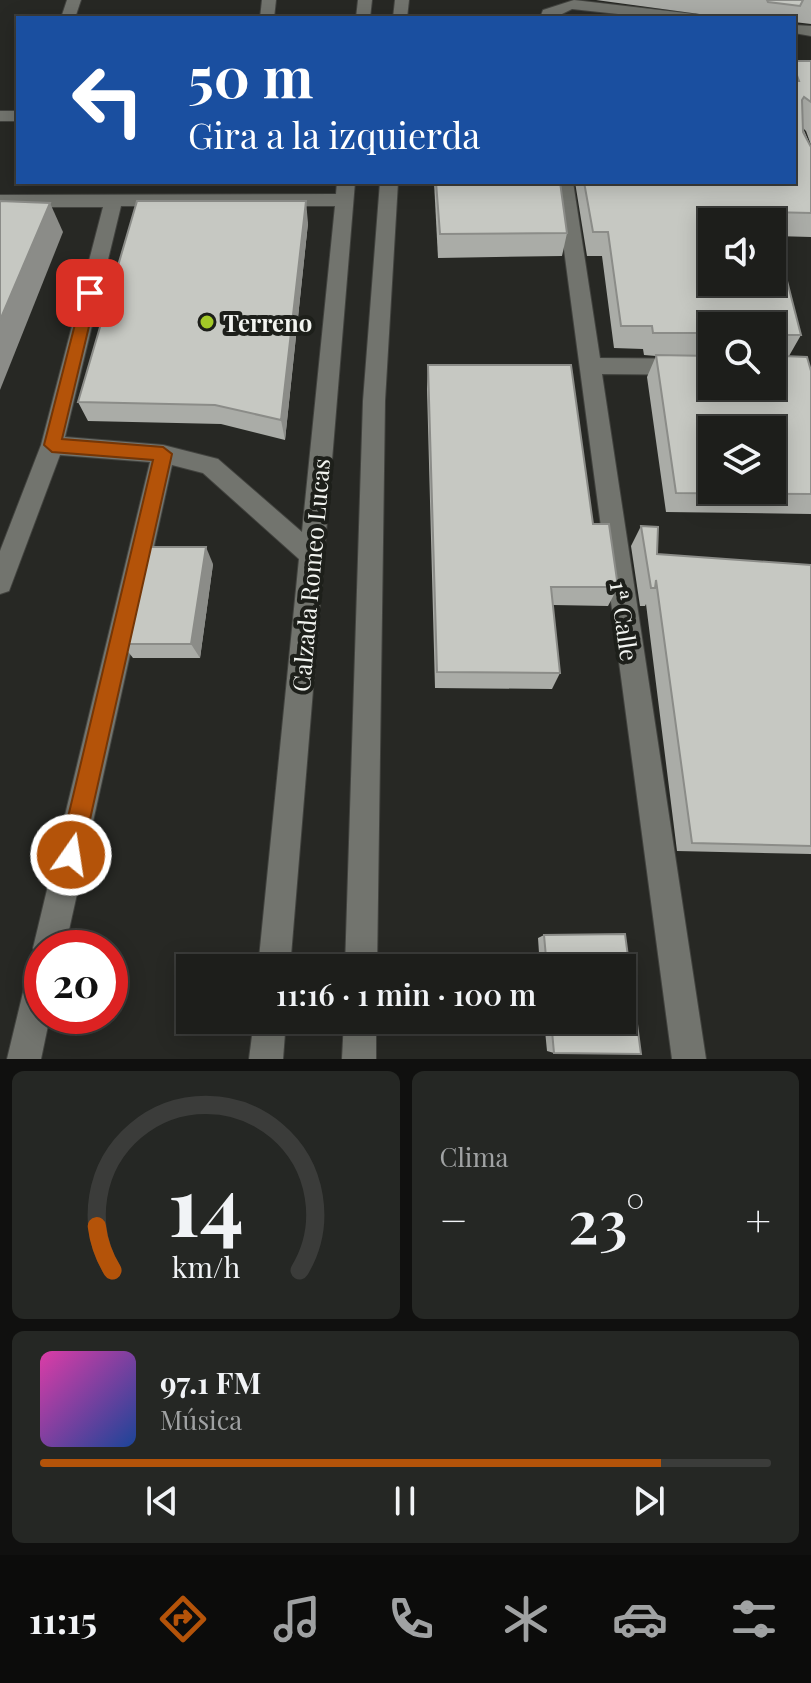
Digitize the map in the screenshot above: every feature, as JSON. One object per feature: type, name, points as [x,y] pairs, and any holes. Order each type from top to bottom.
[{"type":"street","points":[[547,15],[571,4],[676,16]]},
{"type":"street","points":[[361,954],[374,401],[389,184]]},
{"type":"street","name":"1ª Calle","points":[[564,184],[689,1059]]},
{"type":"street","points":[[0,201],[113,202],[345,191]]},
{"type":"street","name":"Calzada Romeo Lucas","points":[[275,954],[345,191]]},
{"type":"street","points":[[0,583],[52,445],[113,202]]},
{"type":"street","points":[[588,366],[698,367]]},
{"type":"street","points":[[52,445],[163,454],[210,466],[313,556]]},
{"type":"street","points":[[53,930],[163,454]]},
{"type":"street","points":[[24,1059],[30,1034]]},
{"type":"street","points":[[266,1059],[269,1034]]},
{"type":"street","points":[[359,1059],[360,1034]]},
{"type":"building","points":[[767,0],[803,0],[800,6]]},
{"type":"building","points":[[796,61],[811,61],[811,102],[804,97],[802,100],[803,132],[811,147],[811,213],[786,212],[786,208],[698,208],[698,296],[786,296],[786,277],[801,335],[786,335],[786,312],[698,312],[698,333],[653,333],[652,326],[621,326],[608,232],[593,232],[584,184],[796,184],[796,81],[799,81]]},
{"type":"building","points":[[436,184],[560,184],[567,233],[440,234]]},
{"type":"building","points":[[0,201],[50,203],[0,320]]},
{"type":"building","name":"Terreno","points":[[137,201],[306,201],[281,420],[215,405],[78,402]]},
{"type":"building","points":[[656,355],[698,356],[698,400],[786,400],[786,356],[807,357],[811,371],[811,494],[786,494],[786,416],[698,416],[698,493],[676,493]]},
{"type":"building","points":[[428,365],[571,365],[593,524],[609,524],[618,587],[551,587],[560,673],[437,672]]},
{"type":"building","points":[[641,526],[658,527],[657,554],[811,565],[811,846],[692,843],[656,580],[655,588],[651,588]]},
{"type":"building","points":[[144,547],[206,547],[191,644],[122,644]]},
{"type":"building","points":[[625,934],[628,954],[546,954],[544,935]]},
{"type":"building","points":[[636,1016],[641,1054],[554,1053],[552,1034],[636,1034]]},
{"type":"place","name":"Terreno","points":[[207,322]]},
{"type":"route","points":[[71,855],[163,454],[52,445],[90,293]]}]
